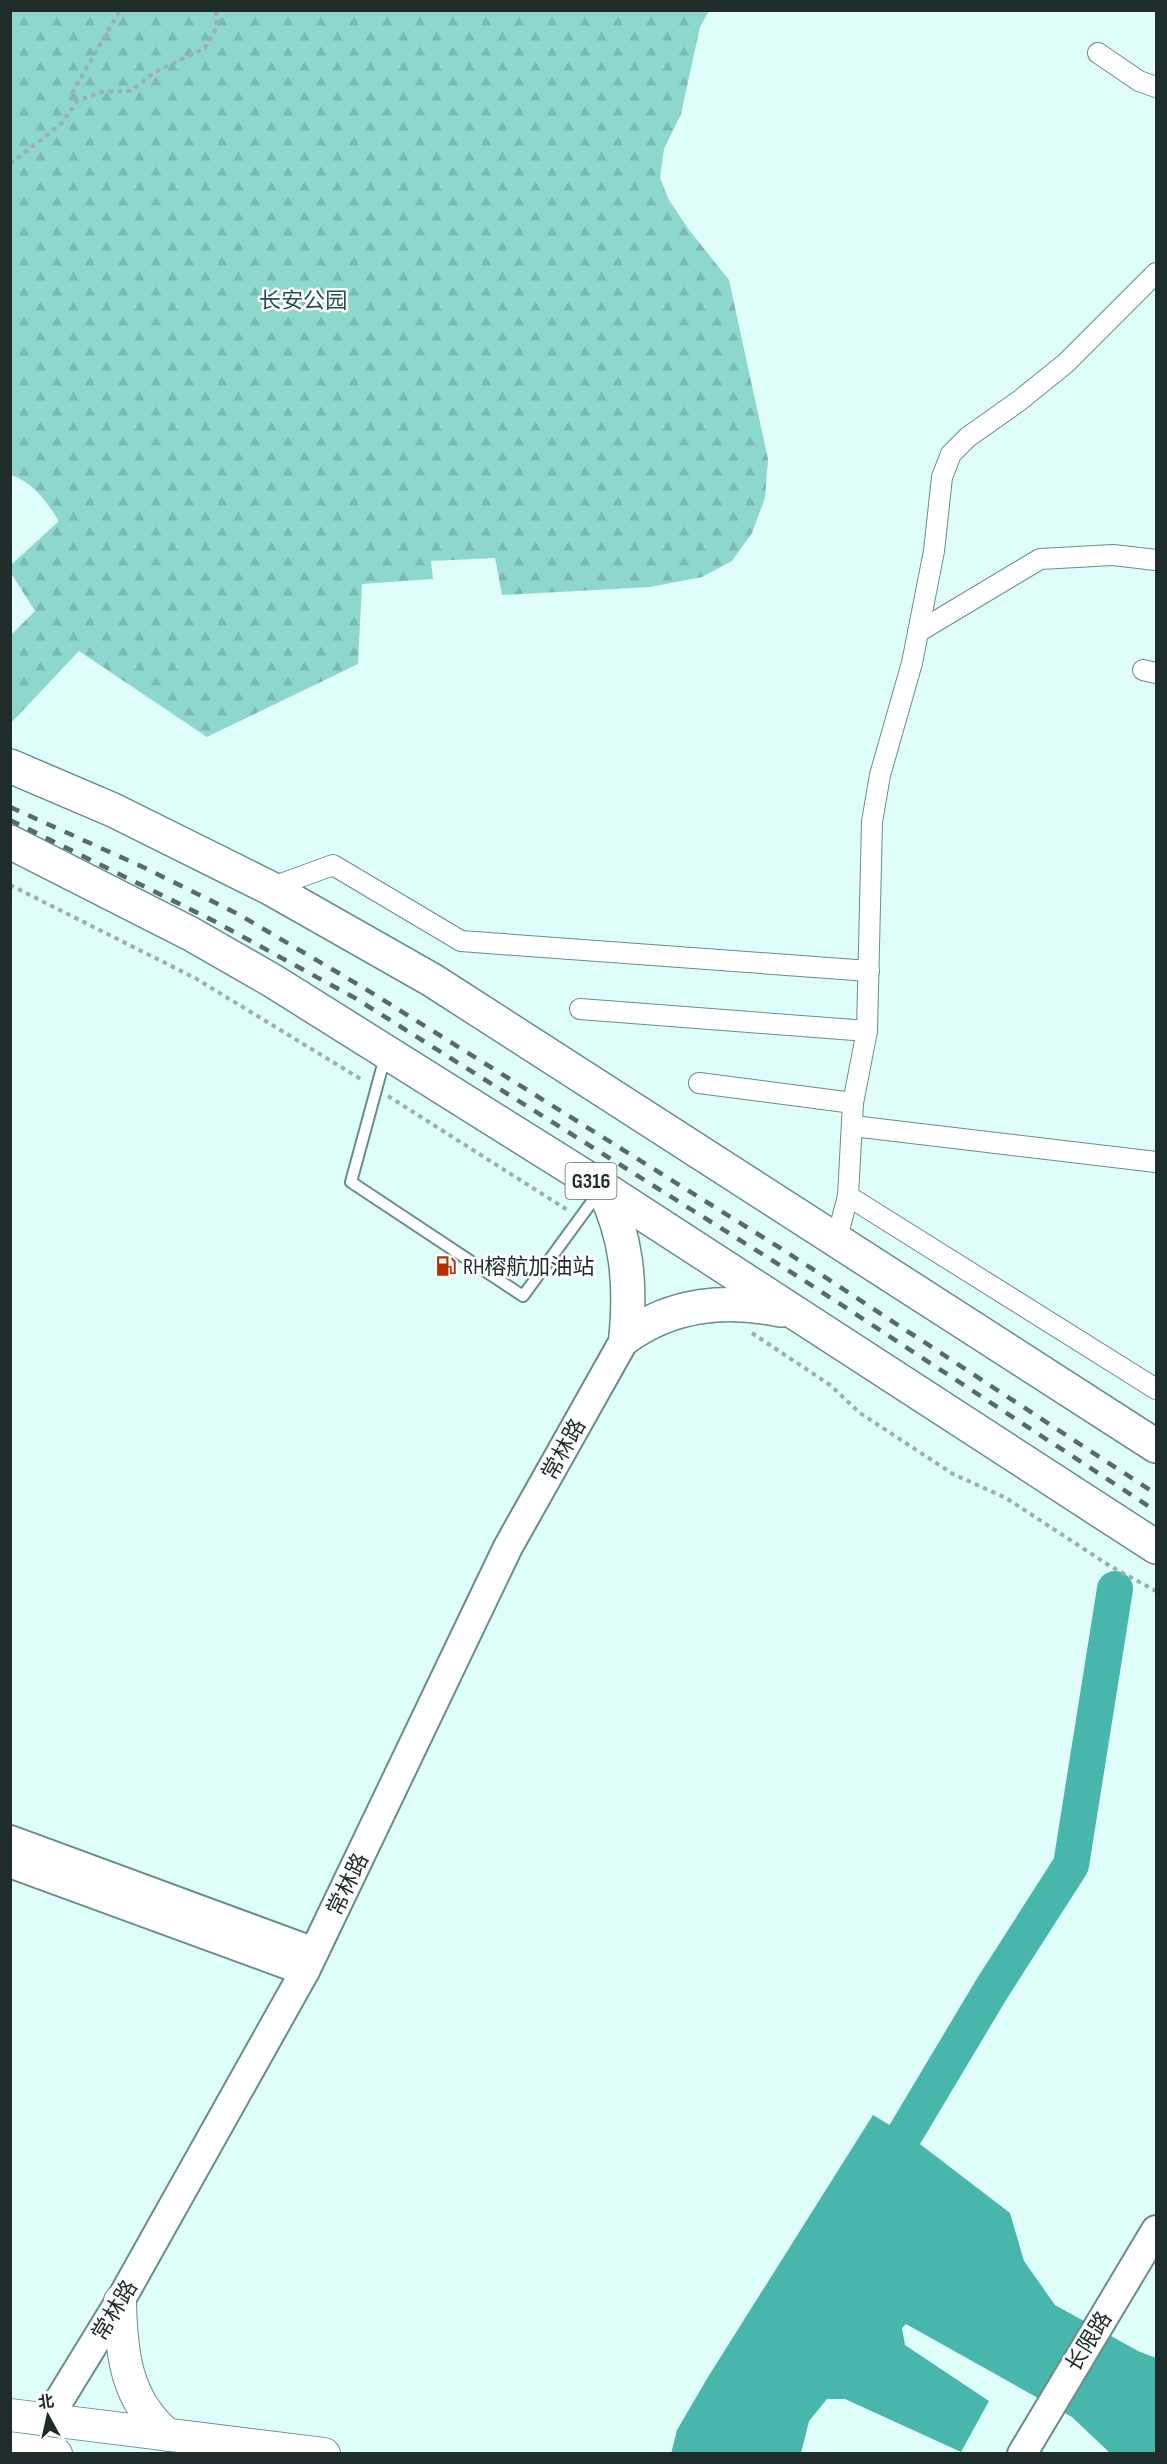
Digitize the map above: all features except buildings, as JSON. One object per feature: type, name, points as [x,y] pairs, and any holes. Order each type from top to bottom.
[{"type":"highway","points":[[10,766],[50,780],[270,888],[432,980],[837,1238],[1156,1446]]},
{"type":"highway","name":"G316","points":[[10,842],[191,934],[387,1051],[603,1188],[1156,1547]]},
{"type":"highway","points":[[603,1188],[616,1216],[628,1269],[630,1297],[626,1337]]},
{"type":"highway","points":[[626,1337],[643,1325],[671,1313],[701,1305],[728,1303],[794,1312]]},
{"type":"main road","points":[[120,2301],[121,2343],[125,2368],[139,2404],[151,2422],[168,2435]]},
{"type":"main road","points":[[10,2415],[324,2454]]},
{"type":"main road","points":[[10,2448],[56,2454]]},
{"type":"street","points":[[1098,53],[1139,81],[1156,87]]},
{"type":"street","points":[[837,1238],[848,1196],[853,1104],[867,1030],[872,822],[880,775],[918,632],[934,551],[942,477],[951,454],[968,437],[1019,401],[1066,363],[1156,273]]},
{"type":"street","points":[[918,632],[1040,559],[1113,555],[1156,560]]},
{"type":"street","points":[[270,888],[333,865],[461,941],[869,971]]},
{"type":"street","points":[[580,1009],[867,1030]]},
{"type":"street","points":[[699,1083],[853,1104]]},
{"type":"street","points":[[853,1126],[1156,1162]]},
{"type":"street","points":[[848,1196],[1156,1389]]},
{"type":"street","name":"常林路","points":[[47,2420],[120,2301],[309,1962],[508,1547],[626,1337]]},
{"type":"street","points":[[10,1840],[309,1962]]},
{"type":"street","points":[[10,1863],[309,1962]]},
{"type":"street","name":"长限路","points":[[1022,2454],[1048,2406],[1107,2311],[1148,2263],[1156,2230]]},
{"type":"lane","points":[[387,1051],[351,1182],[523,1296],[603,1188]]},
{"type":"path","points":[[77,101],[72,93],[120,10]]},
{"type":"path","points":[[10,164],[61,124],[77,101],[101,92],[131,91],[155,72],[206,48],[217,27],[216,10]]},
{"type":"path","points":[[10,885],[195,978],[481,1152],[580,1218]]},
{"type":"path","points":[[746,1329],[830,1385],[860,1413],[953,1474],[1006,1498],[1110,1566],[1156,1591]]},
{"type":"green space","name":"长安公园","points":[[11,10],[709,11],[700,27],[681,114],[664,149],[660,178],[669,200],[689,230],[729,280],[768,459],[765,498],[752,533],[732,561],[702,577],[650,587],[502,595],[495,558],[431,561],[433,579],[362,584],[358,664],[207,737],[79,651],[11,723],[11,635],[35,611],[11,573],[11,565],[59,521],[33,488],[11,475]]},
{"type":"shaded area","points":[[873,2115],[916,2141],[1010,2213],[1024,2261],[1055,2305],[1138,2351],[1156,2358],[1156,2453],[1110,2453],[1072,2417],[906,2324],[902,2328],[905,2345],[989,2401],[961,2452],[845,2399],[827,2399],[809,2421],[801,2453],[671,2454],[677,2430],[708,2377]]},
{"type":"waterway","points":[[880,2176],[991,1990],[1071,1865],[1115,1589]]},
{"type":"railway","points":[[10,807],[145,868],[238,914],[364,988],[785,1251],[1156,1494]]},
{"type":"railway","points":[[10,820],[214,921],[355,998],[805,1281],[1156,1511]]},
{"type":"place","name":"RH榕航加油站","points":[[446,1266]]}]
